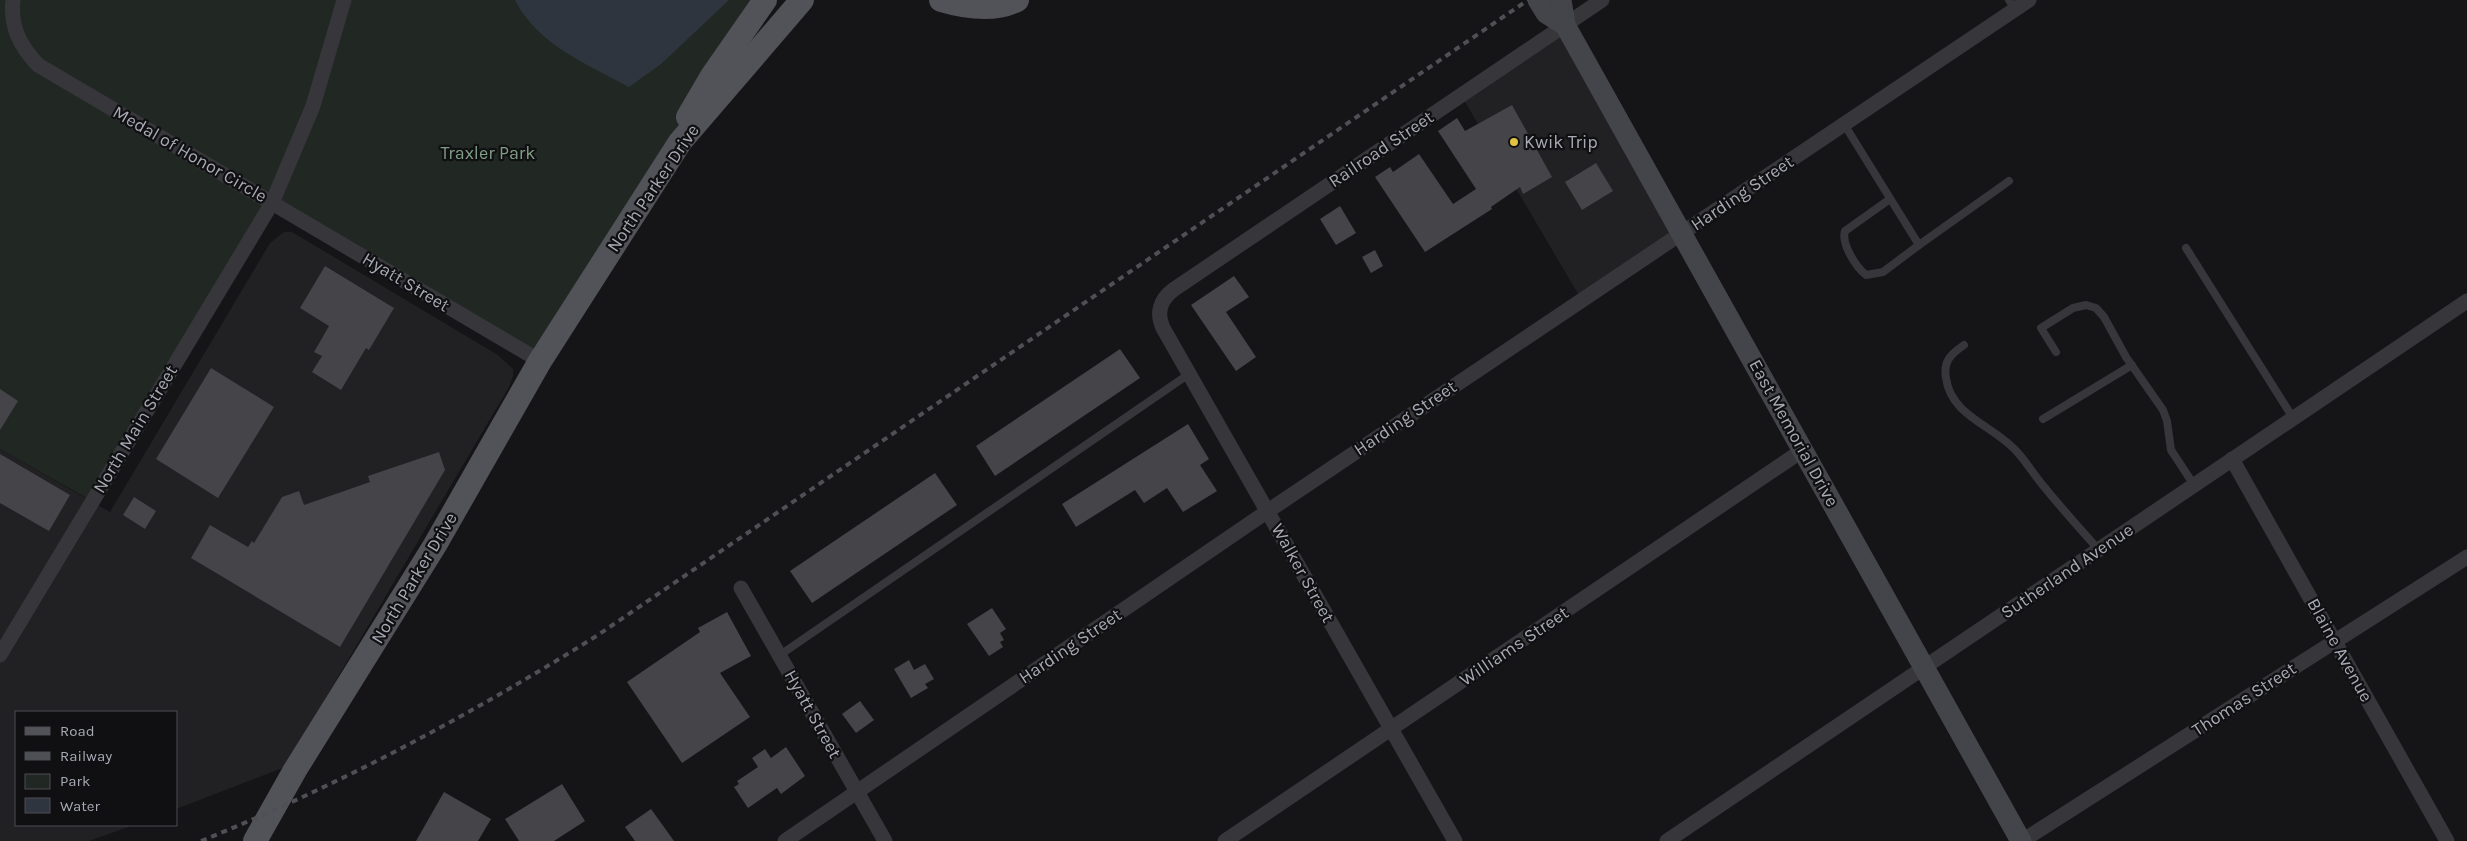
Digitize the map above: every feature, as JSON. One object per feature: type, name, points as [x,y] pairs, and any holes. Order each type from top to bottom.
[{"type":"main road","name":"North Parker Drive","points":[[571,314],[712,76],[765,0]]},
{"type":"main road","name":"North Parker Drive","points":[[255,841],[296,770],[435,545],[540,361],[680,142],[802,0]]},
{"type":"main road","points":[[760,51],[796,23],[818,0]]},
{"type":"main road","points":[[941,0],[989,8],[1018,0]]},
{"type":"main road","points":[[1538,0],[1546,14],[1565,25]]},
{"type":"main road","points":[[1561,0],[1565,25]]},
{"type":"main road","name":"East Memorial Drive","points":[[1565,25],[2022,841]]},
{"type":"street","name":"Medal of Honor Circle","points":[[13,0],[14,28],[19,43],[38,65],[272,203],[313,106],[344,0]]},
{"type":"street","name":"Railroad Street","points":[[1162,302],[1173,290],[1602,0]]},
{"type":"street","name":"Harding Street","points":[[785,841],[1268,511],[1844,124],[2012,4],[2028,0]]},
{"type":"street","name":"Hyatt Street","points":[[272,203],[540,361]]},
{"type":"street","name":"North Main Street","points":[[0,655],[272,203]]},
{"type":"street","name":"Sutherland Avenue","points":[[1667,841],[2467,301]]},
{"type":"street","name":"Walker Street","points":[[1162,302],[1160,321],[1455,841]]},
{"type":"street","name":"Williams Street","points":[[1225,841],[1803,450]]},
{"type":"street","name":"Blaine Avenue","points":[[2232,459],[2447,841]]},
{"type":"street","name":"Thomas Street","points":[[2022,841],[2467,558]]},
{"type":"street","name":"Hyatt Street","points":[[742,588],[885,841]]},
{"type":"lane","points":[[1844,124],[1919,246]]},
{"type":"lane","points":[[1890,200],[1845,231],[1844,240],[1860,270],[1866,275],[1883,272],[2009,181]]},
{"type":"lane","points":[[2186,248],[2293,418]]},
{"type":"lane","points":[[2056,352],[2040,328],[2073,308],[2086,305],[2096,308],[2104,317],[2132,365],[2163,410],[2167,420],[2171,450],[2194,485]]},
{"type":"lane","points":[[1964,344],[1952,354],[1946,365],[1946,385],[1953,398],[1975,420],[2017,452],[2046,490],[2099,550]]},
{"type":"lane","points":[[2044,419],[2132,365]]},
{"type":"lane","points":[[780,655],[1189,374]]},
{"type":"shaded area","points":[[1565,25],[1682,233],[1581,299],[1461,95]]},
{"type":"shaded area","points":[[284,232],[292,232],[498,355],[513,369],[513,376],[509,387],[285,767],[178,808],[178,711],[15,711],[15,826],[131,826],[89,841],[0,841],[0,449],[110,512],[270,243]]},
{"type":"green space","name":"Traxler Park","points":[[0,0],[765,0],[540,361],[272,203],[92,501],[0,449]]},
{"type":"water","points":[[515,0],[729,0],[661,64],[629,87],[565,52],[550,41],[525,16]]},
{"type":"building","points":[[1512,105],[1552,177],[1523,194],[1520,187],[1491,207],[1492,209],[1425,252],[1375,177],[1390,167],[1393,172],[1419,154],[1453,204],[1476,189],[1438,131],[1457,118],[1465,131]]},
{"type":"building","name":"Kwik Trip","points":[[1596,163],[1613,191],[1582,210],[1565,182]]},
{"type":"building","points":[[1340,206],[1356,233],[1336,245],[1320,219]]},
{"type":"building","points":[[1375,250],[1383,266],[1371,273],[1362,257]]},
{"type":"building","points":[[325,266],[394,308],[369,350],[366,348],[341,390],[312,372],[322,356],[314,352],[329,326],[300,308]]},
{"type":"building","points":[[1234,276],[1249,297],[1226,312],[1256,357],[1236,371],[1191,305]]},
{"type":"building","points":[[1120,349],[1140,378],[995,476],[976,446]]},
{"type":"building","points":[[211,368],[274,407],[218,498],[156,459]]},
{"type":"building","points":[[0,389],[18,401],[0,430]]},
{"type":"building","points":[[1188,424],[1209,459],[1200,465],[1217,491],[1183,512],[1167,488],[1144,503],[1135,490],[1076,527],[1062,504]]},
{"type":"building","points":[[439,452],[445,470],[340,647],[191,558],[210,525],[248,547],[252,541],[254,543],[282,497],[299,491],[304,505],[370,482],[368,476]]},
{"type":"building","points":[[0,454],[70,495],[49,531],[0,503]]},
{"type":"building","points":[[935,473],[957,505],[812,603],[790,571]]},
{"type":"building","points":[[134,497],[156,511],[145,529],[123,515]]},
{"type":"building","points":[[992,608],[1006,629],[1000,633],[1004,640],[1000,642],[1003,647],[989,656],[967,624]]},
{"type":"building","points":[[727,612],[751,656],[720,673],[750,717],[682,763],[627,682],[700,632],[698,628]]},
{"type":"building","points":[[909,660],[914,670],[925,664],[934,679],[925,684],[928,688],[911,698],[894,669]]},
{"type":"building","points":[[860,701],[874,720],[856,733],[842,714]]},
{"type":"building","points":[[786,747],[805,776],[781,794],[777,788],[748,808],[734,787],[739,784],[737,781],[758,767],[752,758],[765,749],[771,758]]},
{"type":"building","points":[[562,784],[585,821],[554,841],[519,841],[505,819]]},
{"type":"building","points":[[444,792],[491,819],[478,841],[416,841]]},
{"type":"building","points":[[651,809],[674,841],[635,841],[625,827]]},
{"type":"railway","points":[[201,841],[304,796],[404,747],[502,693],[598,635],[1528,0]]},
{"type":"place","name":"Kwik Trip","points":[[1514,142]]}]
